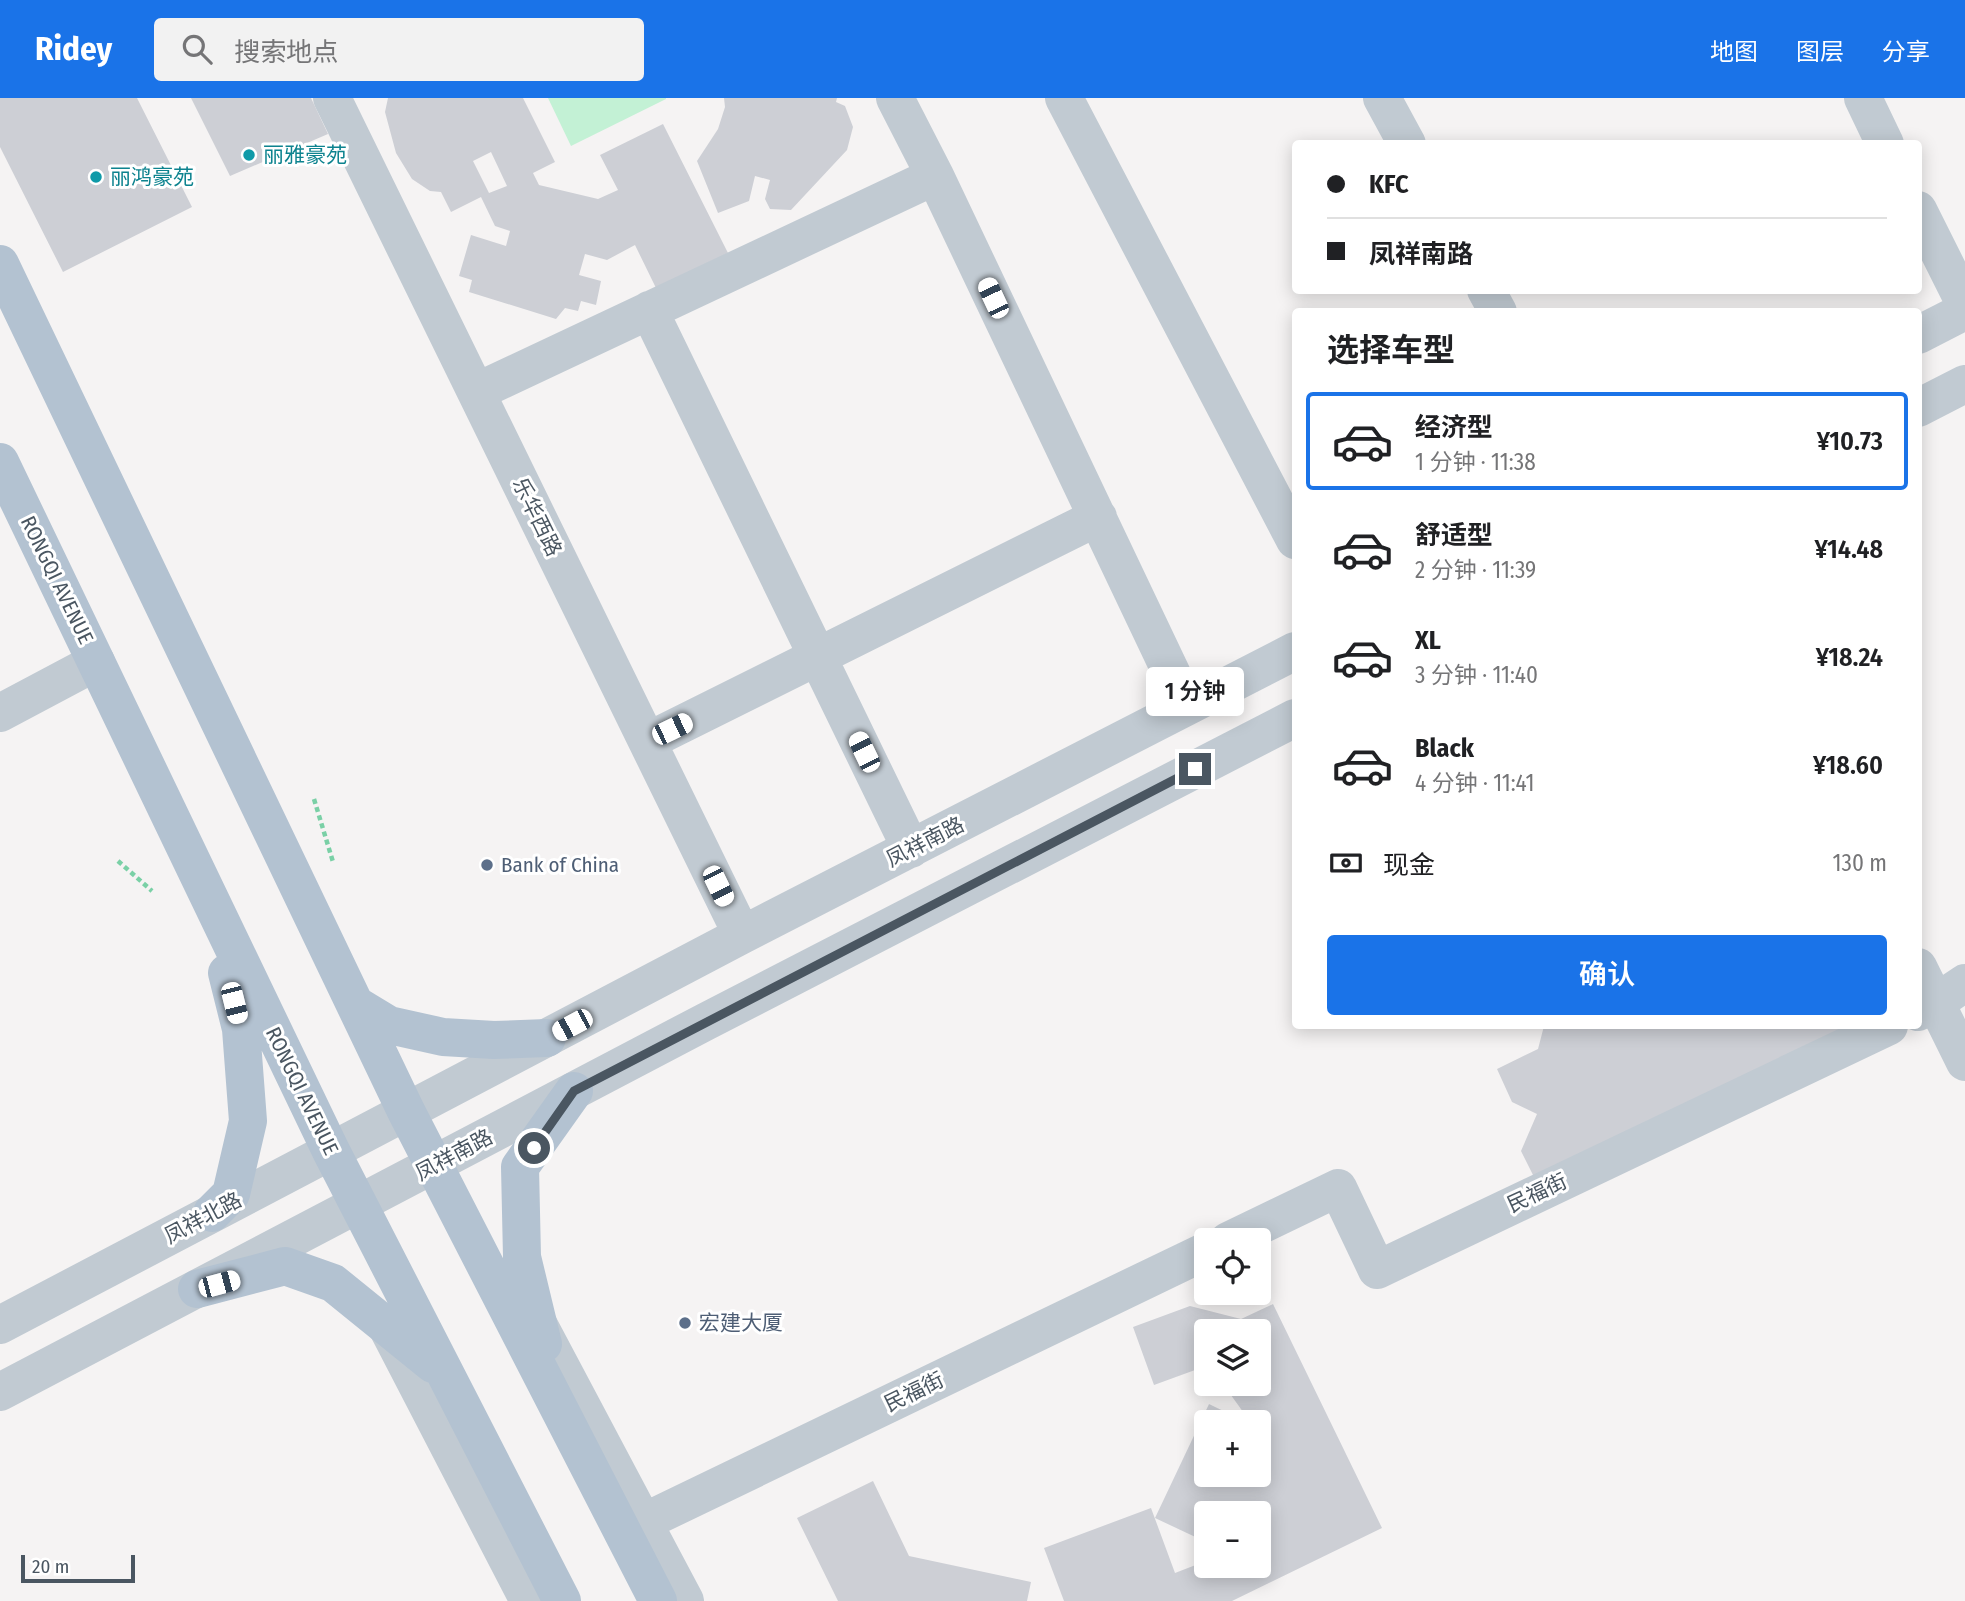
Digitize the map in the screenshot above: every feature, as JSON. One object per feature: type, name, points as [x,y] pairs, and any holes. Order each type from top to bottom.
[{"type":"main road","points":[[0,264],[406,1111],[557,1404],[633,1527],[658,1601]]},
{"type":"main road","name":"RONGQI AVENUE","points":[[0,462],[331,1151],[562,1601]]},
{"type":"main road","points":[[210,899],[241,1030],[248,1121],[231,1194],[212,1213]]},
{"type":"main road","points":[[355,1005],[389,1024],[443,1037],[494,1040],[547,1038]]},
{"type":"main road","points":[[557,1404],[522,1257],[520,1167],[574,1091]]},
{"type":"main road","points":[[197,1289],[285,1266],[333,1283],[446,1374]]},
{"type":"street","name":"乐华西路","points":[[332,98],[742,935]]},
{"type":"street","points":[[895,98],[935,176],[1187,706]]},
{"type":"street","points":[[1064,98],[1292,534]]},
{"type":"street","points":[[1382,98],[1404,140]]},
{"type":"street","points":[[1863,98],[1883,140]]},
{"type":"street","points":[[476,392],[935,176]]},
{"type":"street","points":[[1922,217],[1965,304]]},
{"type":"street","points":[[649,310],[911,849]]},
{"type":"street","points":[[1922,333],[1965,312]]},
{"type":"street","points":[[1922,406],[1965,384]]},
{"type":"street","points":[[648,741],[1098,517]]},
{"type":"street","name":"凤祥南路","points":[[406,1111],[1292,653]]},
{"type":"street","points":[[0,713],[96,663]]},
{"type":"street","name":"凤祥南路","points":[[359,1205],[729,1009],[1292,721]]},
{"type":"street","points":[[1922,974],[1939,999],[1965,1062]]},
{"type":"street","name":"民福街","points":[[1255,1228],[1338,1188],[1377,1269],[1883,1029]]},
{"type":"street","name":"凤祥北路","points":[[0,1325],[406,1111]]},
{"type":"street","points":[[0,1392],[359,1205]]},
{"type":"street","name":"民福街","points":[[633,1527],[1194,1257]]},
{"type":"street","points":[[537,1322],[633,1527],[685,1601]]},
{"type":"street","points":[[386,1325],[529,1601]]},
{"type":"path","points":[[314,799],[336,872]]},
{"type":"path","points":[[118,860],[152,891]]},
{"type":"green space","points":[[548,98],[666,98],[666,99],[571,146]]},
{"type":"building","name":"丽鸿豪苑","points":[[0,98],[137,98],[192,207],[63,272],[0,147]]},
{"type":"building","name":"丽雅豪苑","points":[[191,98],[311,98],[328,134],[230,176]]},
{"type":"building","points":[[388,98],[523,98],[555,162],[533,173],[539,185],[598,199],[618,190],[600,155],[663,124],[728,253],[656,288],[635,245],[607,260],[585,254],[579,275],[601,281],[596,305],[581,301],[578,311],[565,308],[556,319],[469,292],[472,280],[459,276],[471,235],[506,246],[510,231],[495,226],[481,197],[451,212],[441,192],[430,191],[412,179],[396,153],[385,112]],"holes":[[[491,152],[507,186],[489,193],[473,161]]]},
{"type":"building","points":[[724,98],[837,98],[836,102],[845,106],[853,127],[847,150],[791,210],[770,209],[765,199],[770,180],[755,176],[749,201],[718,213],[697,161],[718,129],[725,107]]},
{"type":"building","points":[[1543,1029],[1853,1029],[1539,1187],[1521,1151],[1537,1114],[1512,1102],[1497,1069],[1538,1049]]},
{"type":"building","points":[[1273,1304],[1382,1528],[1232,1601],[1064,1601],[1044,1548],[1151,1508],[1175,1573],[1194,1566],[1194,1578],[1271,1578],[1271,1501],[1194,1501],[1194,1536],[1155,1518],[1194,1436],[1194,1487],[1271,1487],[1271,1410],[1242,1410],[1232,1396],[1271,1396],[1271,1319],[1241,1319]]},
{"type":"building","points":[[1190,1306],[1241,1319],[1194,1319],[1194,1370],[1154,1385],[1133,1327]]},
{"type":"building","points":[[1209,1404],[1221,1410],[1206,1410]]},
{"type":"building","points":[[873,1481],[909,1556],[1031,1582],[1027,1601],[838,1601],[797,1518]]},
{"type":"place","name":"丽雅豪苑","points":[[249,155]]},
{"type":"place","name":"丽鸿豪苑","points":[[96,177]]},
{"type":"place","name":"Bank of China","points":[[487,865]]},
{"type":"place","name":"宏建大厦","points":[[685,1323]]},
{"type":"route","points":[[534,1148],[574,1091],[1195,769]]}]
